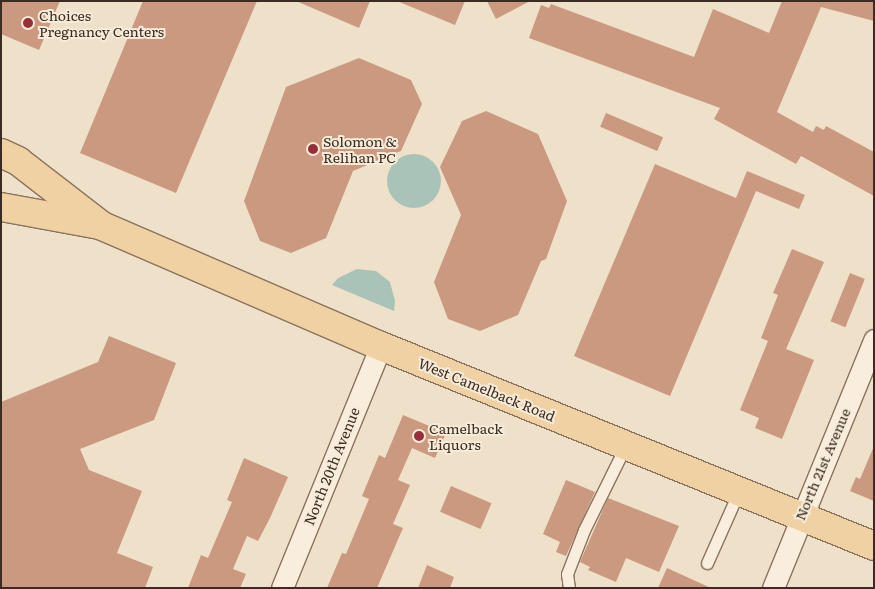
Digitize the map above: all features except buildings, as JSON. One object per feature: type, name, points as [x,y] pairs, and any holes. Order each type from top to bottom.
[{"type":"main road","name":"West Camelback Road","points":[[7,160],[102,226],[381,346],[874,546]]},
{"type":"main road","name":"West Camelback Road","points":[[1,206],[102,226]]},
{"type":"street","name":"North 21st Avenue","points":[[773,588],[800,516],[874,340]]},
{"type":"street","name":"North 20th Avenue","points":[[282,588],[381,346]]},
{"type":"lane","points":[[569,588],[568,574],[584,530],[626,445]]},
{"type":"lane","points":[[707,563],[739,491]]},
{"type":"shaded area","points":[[409,154],[419,154],[429,158],[437,166],[441,181],[437,196],[429,204],[419,208],[409,208],[399,204],[391,196],[387,186],[387,176],[391,166],[399,158]]},
{"type":"shaded area","points":[[357,269],[376,271],[390,282],[395,301],[394,311],[332,285],[338,278]]},
{"type":"place","name":"Choices Pregnancy Centers","points":[[28,23]]},
{"type":"place","name":"Solomon & Relihan PC","points":[[313,149]]},
{"type":"place","name":"Camelback Liquors","points":[[419,436]]}]
